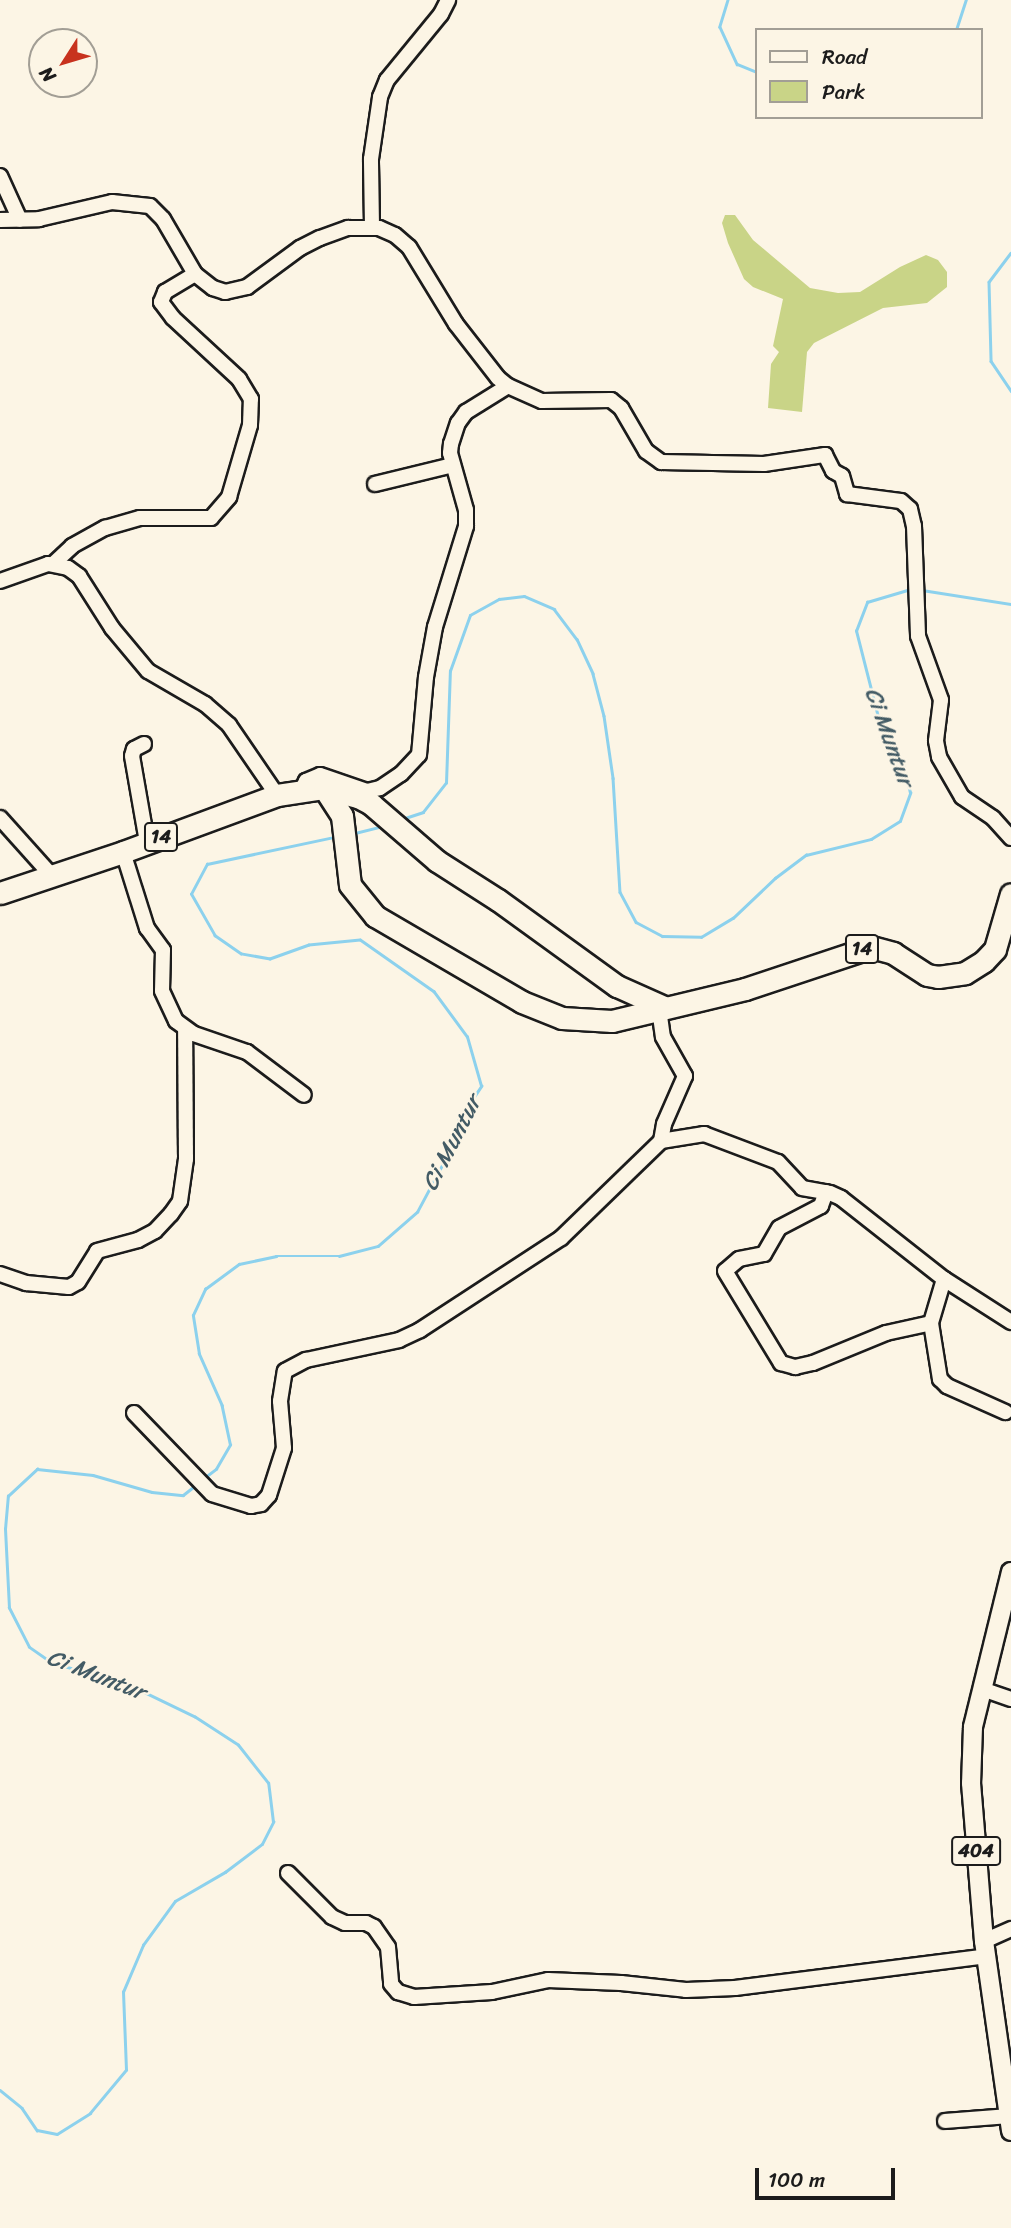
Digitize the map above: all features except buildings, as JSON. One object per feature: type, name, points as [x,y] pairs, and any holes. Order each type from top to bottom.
[{"type":"highway","name":"14","points":[[324,788],[344,825],[348,878],[366,906],[393,929],[522,1002],[562,1018],[612,1021],[757,986],[872,947],[893,953],[927,975],[939,977],[965,973],[984,961],[995,949],[1011,894]]},
{"type":"highway","name":"14","points":[[0,893],[123,852],[277,795],[302,789],[324,788],[358,797],[371,804],[437,861],[498,900],[617,986],[661,1008]]},
{"type":"main road","name":"404","points":[[1010,2124],[985,1948],[971,1783],[974,1727],[1011,1572]]},
{"type":"street","points":[[372,226],[371,159],[380,97],[387,80],[441,14],[449,0]]},
{"type":"street","points":[[0,176],[20,220]]},
{"type":"street","points":[[0,220],[52,217],[112,202],[150,206],[163,219],[195,274],[213,288],[236,292],[320,238],[348,228],[372,226],[395,236],[409,247],[456,324],[508,386],[542,401],[611,400],[621,408],[646,452],[661,462],[750,465],[827,456],[833,471],[842,476],[846,493],[901,501],[910,509],[914,526],[914,574],[920,643],[941,700],[936,741],[943,766],[962,797],[993,818],[1011,838]]},
{"type":"street","points":[[53,564],[72,546],[106,528],[154,516],[211,518],[229,497],[250,425],[251,399],[239,379],[173,318],[161,302],[165,292],[195,274]]},
{"type":"street","points":[[302,789],[306,781],[320,775],[367,791],[380,788],[401,775],[419,755],[433,638],[443,595],[466,526],[466,510],[450,453],[458,423],[478,402],[508,386]]},
{"type":"street","points":[[375,484],[453,465]]},
{"type":"street","points":[[0,581],[37,566],[53,564],[68,568],[79,576],[111,628],[148,671],[205,704],[229,725],[277,795]]},
{"type":"street","points":[[144,744],[134,749],[132,756],[147,842]]},
{"type":"street","points":[[0,818],[52,876]]},
{"type":"street","points":[[123,852],[147,928],[163,950],[162,991],[166,1006],[185,1030],[247,1052],[304,1095]]},
{"type":"street","points":[[661,1008],[663,1037],[685,1076],[664,1124],[661,1141]]},
{"type":"street","points":[[0,1274],[26,1283],[69,1287],[78,1282],[97,1251],[138,1240],[155,1231],[172,1214],[180,1201],[186,1159],[185,1030]]},
{"type":"street","points":[[134,1413],[208,1490],[219,1497],[251,1506],[266,1499],[285,1445],[280,1390],[281,1379],[291,1366],[348,1350],[399,1340],[420,1330],[561,1238],[661,1141],[704,1134],[775,1161],[802,1188],[841,1198],[944,1279],[1011,1322]]},
{"type":"street","points":[[826,1192],[821,1206],[786,1222],[776,1231],[764,1254],[739,1259],[725,1271],[781,1363],[795,1367],[813,1363],[853,1349],[886,1333],[931,1323]]},
{"type":"street","points":[[944,1279],[931,1323],[941,1382],[1005,1412]]},
{"type":"street","points":[[982,1689],[1011,1699]]},
{"type":"street","points":[[288,1873],[336,1920],[366,1923],[374,1927],[388,1947],[391,1984],[398,1992],[414,1997],[492,1992],[548,1980],[621,1983],[686,1990],[735,1988],[985,1948],[1011,1929]]},
{"type":"street","points":[[945,2120],[1010,2124]]},
{"type":"green space","points":[[725,215],[735,215],[753,240],[810,288],[838,293],[860,292],[900,267],[926,255],[938,260],[947,272],[947,287],[927,303],[883,308],[814,343],[807,352],[802,412],[768,408],[771,364],[779,352],[773,346],[783,299],[753,287],[744,279],[722,223]]},
{"type":"waterway","name":"Ci Muntur","points":[[728,0],[720,27],[737,64],[755,71]]},
{"type":"waterway","name":"Ci Muntur","points":[[957,28],[966,0]]},
{"type":"waterway","name":"Ci Muntur","points":[[1011,253],[989,282],[991,361],[1011,391]]},
{"type":"waterway","name":"Ci Muntur","points":[[402,819],[423,812],[446,783],[450,671],[470,615],[499,599],[524,596],[554,609],[577,639],[593,674],[604,716],[613,778],[620,892],[636,922],[662,936],[701,937],[733,918],[775,878],[806,855],[871,839],[900,821],[910,793],[903,763],[880,725],[856,631],[867,602],[911,589]]},
{"type":"waterway","name":"Ci Muntur","points":[[922,590],[1011,604]]},
{"type":"waterway","name":"Ci Muntur","points":[[351,834],[382,826]]},
{"type":"waterway","name":"Ci Muntur","points":[[204,1478],[216,1469],[230,1445],[222,1406],[199,1354],[193,1315],[205,1289],[239,1264],[276,1256],[339,1256],[378,1246],[417,1212],[448,1154],[459,1119],[481,1086],[467,1037],[434,992],[360,940],[309,945],[270,959],[241,954],[215,936],[191,894],[207,864],[334,837]]},
{"type":"waterway","name":"Ci Muntur","points":[[0,2090],[22,2108],[37,2130],[57,2134],[90,2113],[126,2070],[123,1992],[143,1945],[175,1901],[225,1872],[262,1844],[273,1822],[268,1783],[238,1745],[195,1717],[118,1680],[53,1664],[29,1647],[9,1608],[5,1529],[8,1496],[37,1469],[93,1475],[152,1492],[183,1495],[196,1485]]}]
